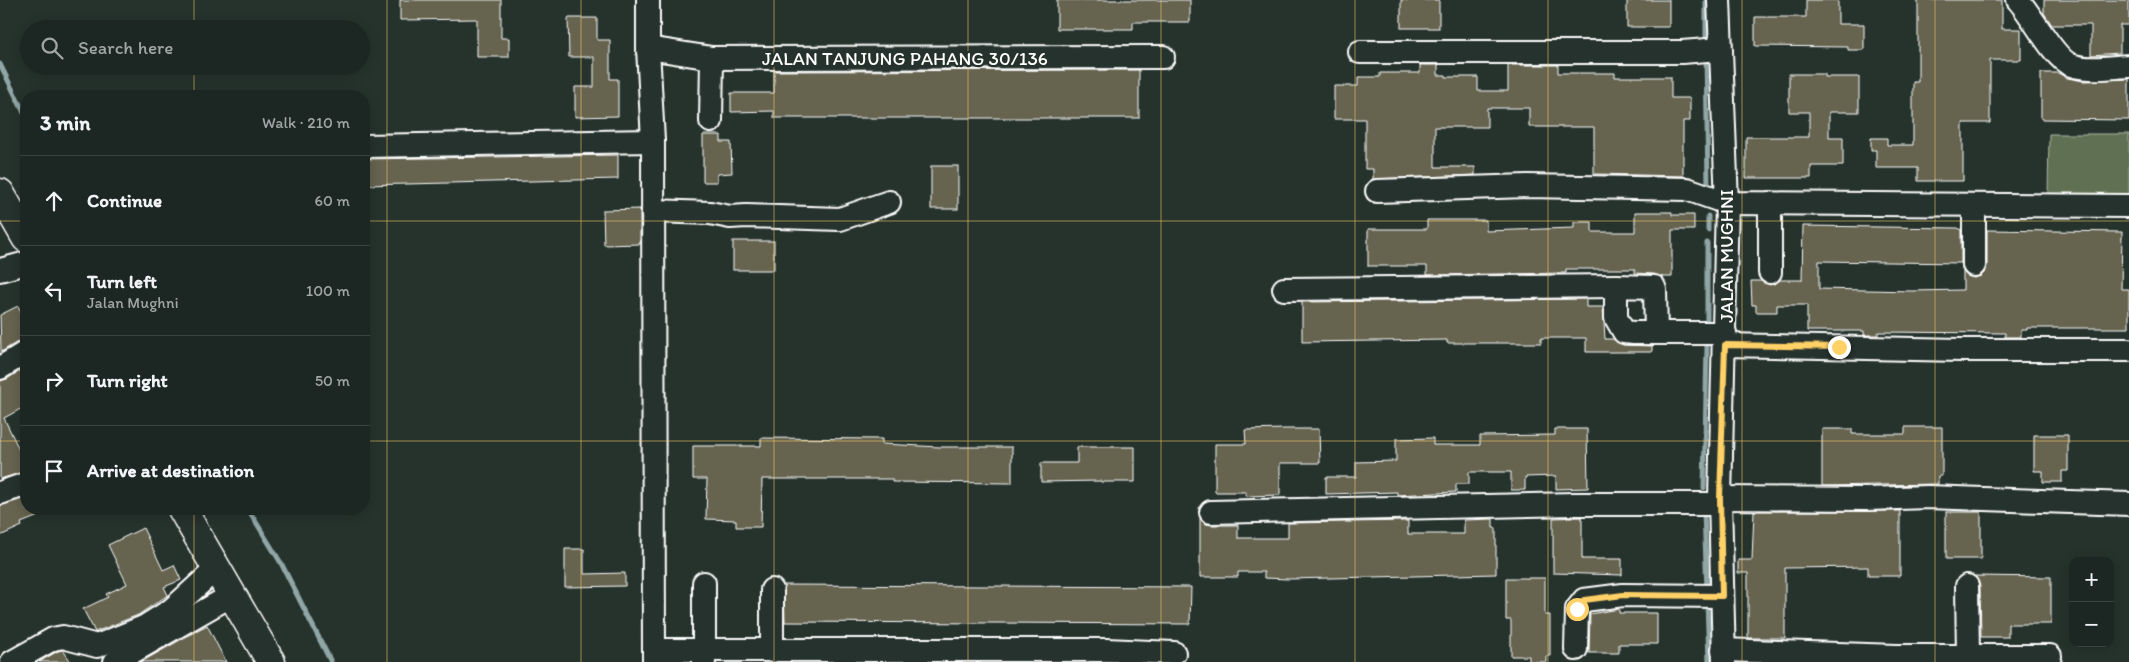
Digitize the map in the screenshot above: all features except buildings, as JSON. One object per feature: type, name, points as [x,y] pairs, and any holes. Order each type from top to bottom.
[{"type":"main road","points":[[0,193],[20,228]]},
{"type":"main road","points":[[185,515],[216,568],[220,601],[271,662]]},
{"type":"street","points":[[648,0],[648,48],[653,141],[654,656],[704,656],[772,651],[1106,656],[1174,653]]},
{"type":"street","name":"JALAN MUGHNI","points":[[1719,0],[1727,203],[1718,596],[1724,656]]},
{"type":"street","points":[[2018,0],[2029,12],[2055,54],[2070,65],[2089,67],[2129,66]]},
{"type":"street","name":"JALAN TANJUNG PAHANG 30/136","points":[[648,48],[712,58],[1163,57]]},
{"type":"street","points":[[1360,52],[1682,52],[1720,49]]},
{"type":"street","points":[[711,121],[712,58]]},
{"type":"street","points":[[370,146],[653,141]]},
{"type":"street","points":[[1377,191],[1528,186],[1687,189],[1727,203],[2129,206]]},
{"type":"street","points":[[653,211],[710,213],[730,217],[840,219],[889,202]]},
{"type":"street","points":[[1770,203],[1770,272]]},
{"type":"street","points":[[1974,206],[1974,266]]},
{"type":"street","points":[[1616,286],[1616,318],[1624,332],[1725,339],[1961,350],[2129,350]]},
{"type":"street","points":[[1284,289],[1654,287],[1656,290],[1656,333]]},
{"type":"street","points":[[0,368],[20,356]]},
{"type":"street","points":[[0,493],[20,486]]},
{"type":"street","points":[[1211,512],[1928,497],[2129,504]]},
{"type":"street","points":[[12,662],[53,639],[63,637],[97,646],[144,627],[171,610],[216,568]]},
{"type":"street","points":[[704,583],[704,656]]},
{"type":"street","points":[[1967,586],[1968,656]]},
{"type":"street","points":[[772,590],[772,651]]},
{"type":"street","points":[[1576,649],[1577,609],[1584,600],[1623,595],[1718,596]]},
{"type":"street","points":[[115,662],[220,601]]},
{"type":"street","points":[[1724,656],[1797,654],[2050,656]]},
{"type":"green space","points":[[2049,134],[2129,134],[2129,195],[2048,195]]},
{"type":"waterway","points":[[1706,0],[1706,44]]},
{"type":"waterway","points":[[1706,55],[1708,187]]},
{"type":"waterway","points":[[0,64],[20,105]]},
{"type":"waterway","points":[[1708,216],[1708,230]]},
{"type":"waterway","points":[[1707,243],[1707,324]]},
{"type":"waterway","points":[[1704,488],[1707,346]]},
{"type":"waterway","points":[[1704,513],[1707,590]]},
{"type":"waterway","points":[[252,515],[281,563],[331,662]]},
{"type":"waterway","points":[[1707,601],[1709,662]]},
{"type":"route","points":[[1577,609],[1584,600],[1623,595],[1722,596],[1720,498],[1725,345],[1839,347]]}]
